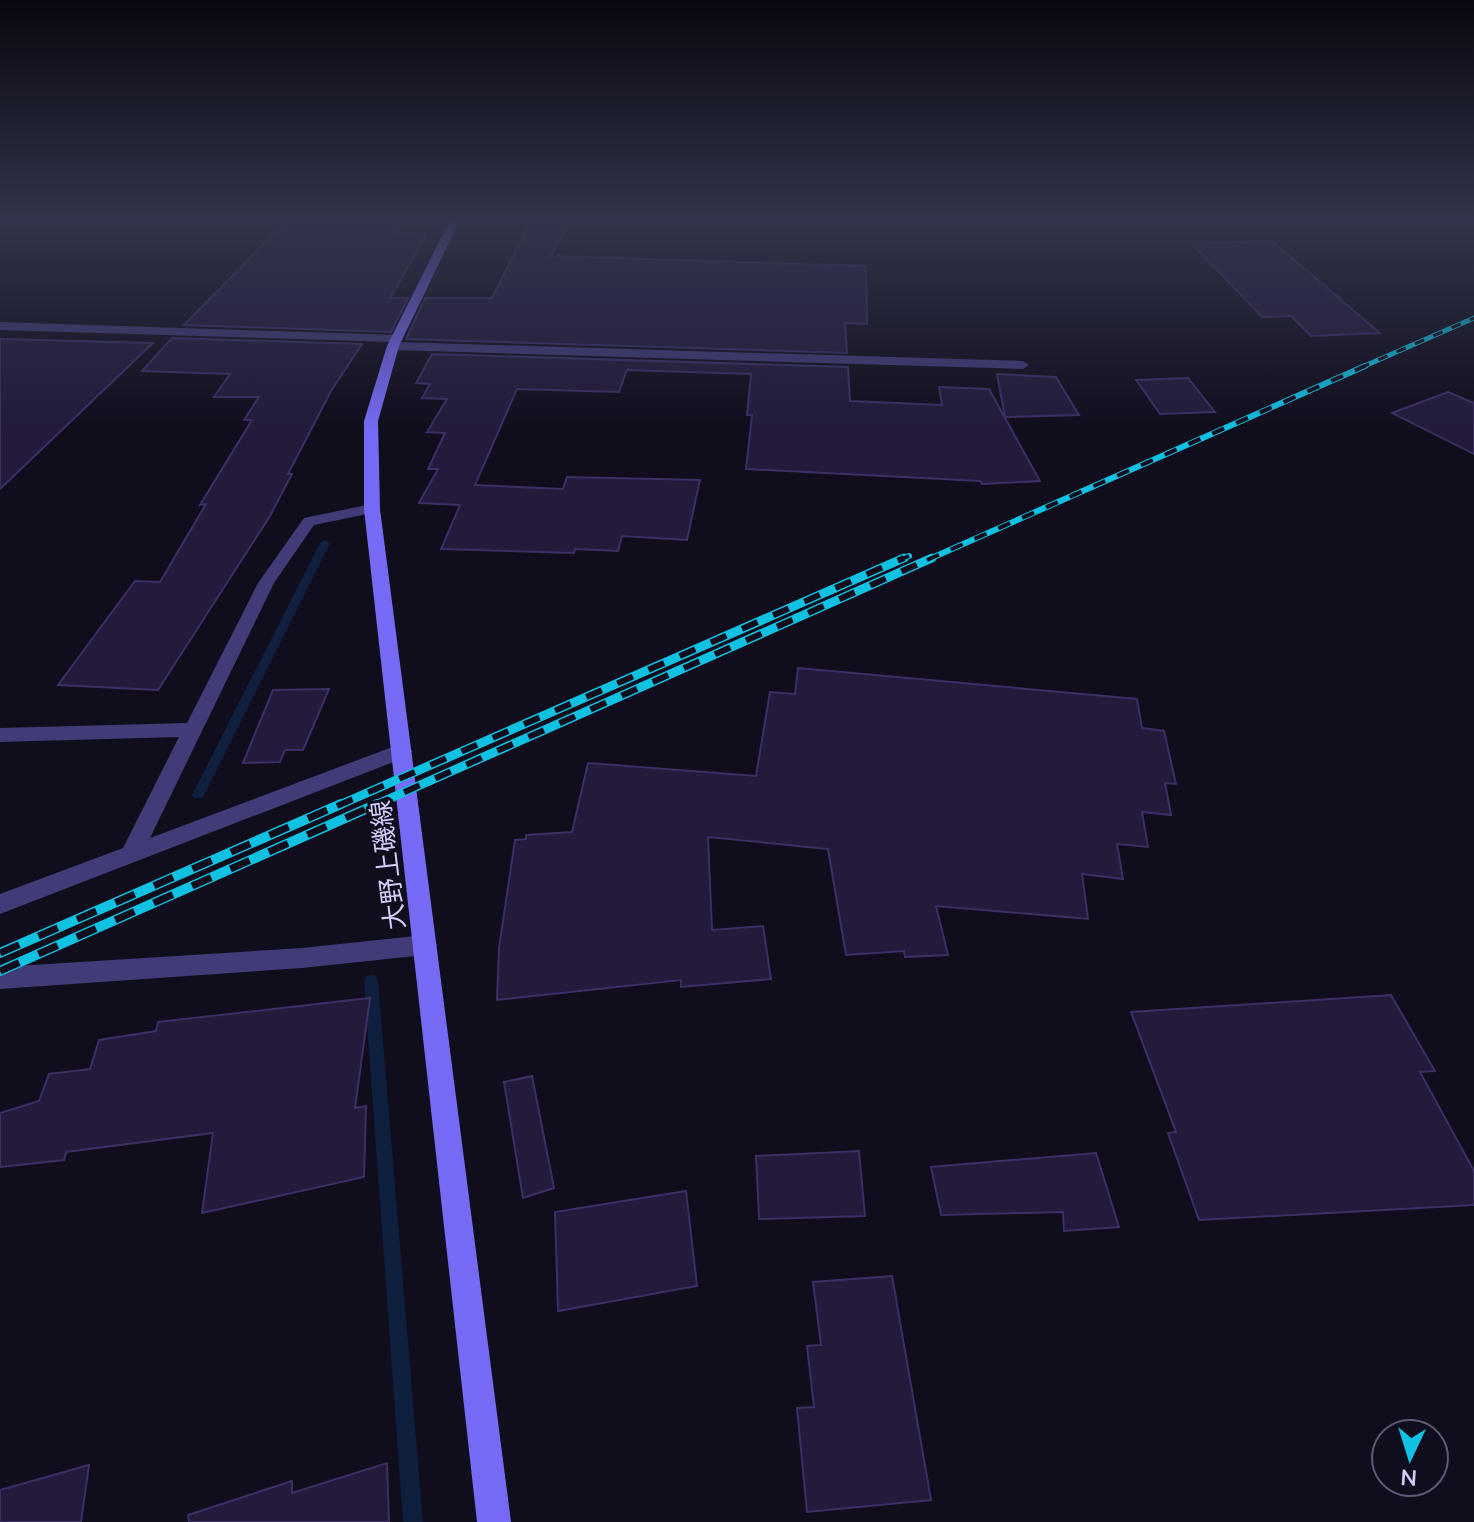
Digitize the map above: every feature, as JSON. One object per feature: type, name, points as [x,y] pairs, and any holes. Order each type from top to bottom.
[{"type":"main road","name":"大野上磯線","points":[[421,289],[395,343],[371,421],[372,509],[494,1522]]},
{"type":"street","points":[[0,326],[1023,365]]},
{"type":"street","points":[[131,854],[266,583],[309,521],[372,509]]},
{"type":"street","points":[[0,735],[193,730]]},
{"type":"street","points":[[0,904],[402,751]]},
{"type":"street","points":[[0,978],[302,958],[425,945]]},
{"type":"building","points":[[219,289],[395,289],[390,298],[408,298],[391,332],[184,325]]},
{"type":"building","points":[[496,289],[866,289],[867,324],[845,323],[847,353],[406,339],[425,298],[492,298]]},
{"type":"building","points":[[1235,289],[1328,289],[1380,333],[1311,336],[1291,316],[1262,317]]},
{"type":"building","points":[[172,338],[362,344],[331,391],[270,516],[158,690],[58,685],[135,581],[160,582],[206,504],[200,505],[252,420],[244,420],[259,397],[214,397],[230,374],[142,371]]},
{"type":"building","points":[[0,339],[153,343],[0,489]]},
{"type":"building","points":[[432,354],[848,367],[850,401],[942,405],[939,387],[989,389],[1040,481],[982,484],[980,481],[746,469],[752,415],[747,415],[751,374],[627,370],[619,392],[517,389],[475,485],[563,489],[567,477],[700,480],[687,540],[622,536],[618,551],[575,549],[574,553],[441,549],[460,505],[419,503],[438,469],[428,469],[445,433],[427,432],[447,399],[422,398],[430,384],[416,383]]},
{"type":"building","points":[[997,374],[1056,377],[1079,415],[1005,417]]},
{"type":"building","points":[[1188,378],[1215,412],[1160,414],[1136,380]]},
{"type":"building","points":[[1448,392],[1474,403],[1474,454],[1392,413]]},
{"type":"building","points":[[798,668],[1137,699],[1142,728],[1164,731],[1176,784],[1165,783],[1171,815],[1142,812],[1148,847],[1117,844],[1123,879],[1082,874],[1088,919],[936,906],[948,955],[905,957],[904,951],[846,955],[828,849],[708,837],[712,930],[763,926],[771,979],[681,987],[681,980],[497,1000],[499,948],[515,840],[526,839],[526,835],[572,832],[588,763],[756,776],[770,692],[795,694]]},
{"type":"building","points":[[329,689],[303,750],[285,750],[280,762],[243,763],[273,690]]},
{"type":"building","points":[[1391,995],[1435,1071],[1420,1072],[1474,1171],[1474,1205],[1199,1220],[1168,1133],[1176,1132],[1131,1012]]},
{"type":"building","points":[[370,998],[355,1108],[366,1106],[364,1177],[202,1213],[213,1133],[66,1152],[64,1160],[0,1167],[0,1113],[39,1101],[49,1074],[90,1069],[99,1040],[156,1031],[158,1022]]},
{"type":"building","points":[[532,1076],[554,1188],[523,1198],[504,1082]]},
{"type":"building","points":[[859,1151],[865,1216],[759,1219],[756,1156]]},
{"type":"building","points":[[1096,1153],[1119,1227],[1064,1231],[1063,1212],[941,1215],[931,1167]]},
{"type":"building","points":[[686,1191],[697,1286],[558,1311],[555,1212]]},
{"type":"building","points":[[892,1276],[931,1500],[807,1512],[797,1408],[814,1407],[807,1346],[821,1345],[813,1282]]},
{"type":"building","points":[[387,1463],[389,1522],[189,1522],[188,1515],[292,1481],[292,1493]]},
{"type":"building","points":[[89,1465],[81,1522],[0,1522],[0,1490]]},
{"type":"waterway","points":[[198,795],[325,543]]},
{"type":"waterway","points":[[371,981],[413,1522]]},
{"type":"railway","points":[[1360,368],[1474,318]]},
{"type":"railway","points":[[927,560],[1365,366]]},
{"type":"railway","points":[[904,558],[909,556]]},
{"type":"railway","points":[[337,806],[904,558]]},
{"type":"railway","points":[[899,560],[904,558]]},
{"type":"railway","points":[[373,806],[932,558]]},
{"type":"railway","points":[[0,953],[341,804]]},
{"type":"railway","points":[[0,971],[377,804]]}]
